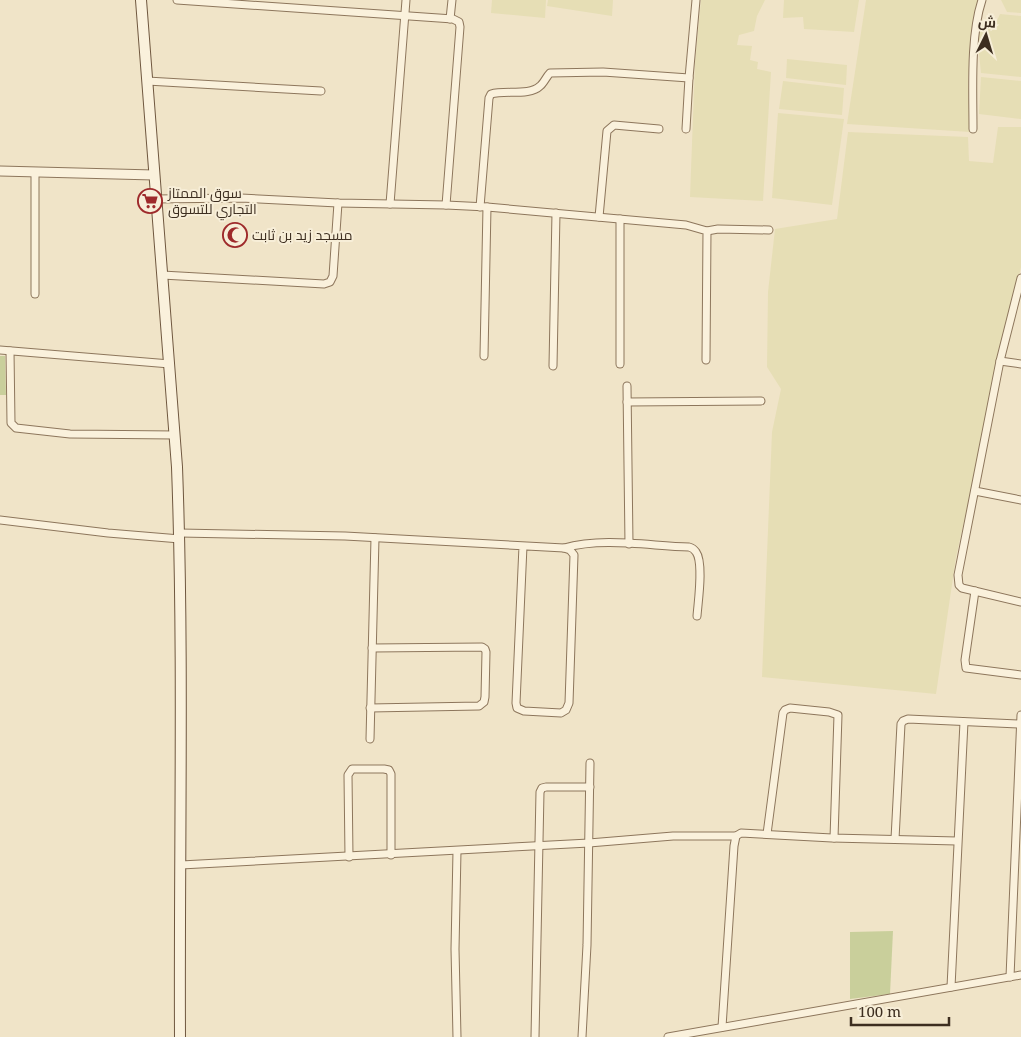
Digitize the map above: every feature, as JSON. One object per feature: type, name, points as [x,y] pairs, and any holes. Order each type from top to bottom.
[{"type":"main road","points":[[141,0],[170,364],[180,536],[180,1037]]},
{"type":"street","points":[[177,0],[450,19],[459,22],[446,205]]},
{"type":"street","points":[[390,204],[406,0]]},
{"type":"street","points":[[450,19],[452,0]]},
{"type":"street","points":[[686,129],[696,0]]},
{"type":"street","points":[[973,129],[973,71],[976,28],[982,0]]},
{"type":"street","points":[[484,356],[484,207],[489,98],[491,94],[499,91],[535,90],[541,86],[550,73],[603,72],[689,78]]},
{"type":"street","points":[[147,80],[320,91]]},
{"type":"street","points":[[599,217],[607,131],[614,126],[659,129]]},
{"type":"street","points":[[0,171],[154,175]]},
{"type":"street","points":[[34,172],[35,294]]},
{"type":"street","points":[[156,200],[241,198],[338,203],[446,205],[620,219],[686,226],[707,231],[718,229],[769,230]]},
{"type":"street","points":[[162,275],[324,284],[330,282],[333,276],[338,203]]},
{"type":"street","points":[[553,366],[556,213]]},
{"type":"street","points":[[620,219],[620,364]]},
{"type":"street","points":[[706,360],[707,231]]},
{"type":"street","points":[[1021,278],[1018,304],[1000,361],[958,575],[960,587],[1021,602]]},
{"type":"street","points":[[0,350],[170,364]]},
{"type":"street","points":[[10,351],[11,423],[16,428],[70,434],[175,434]]},
{"type":"street","points":[[1000,361],[1021,364]]},
{"type":"street","points":[[627,386],[629,544]]},
{"type":"street","points":[[627,402],[761,401]]},
{"type":"street","points":[[975,491],[1021,500]]},
{"type":"street","points":[[0,520],[108,533],[180,536],[375,538],[564,548],[586,543],[689,547],[694,549],[699,558],[697,616]]},
{"type":"street","points":[[370,739],[375,538]]},
{"type":"street","points":[[523,546],[517,708],[524,711],[561,713],[566,710],[570,703],[574,555],[570,550],[564,548]]},
{"type":"street","points":[[975,591],[965,660],[966,668],[1021,675]]},
{"type":"street","points":[[370,708],[479,706],[486,697],[486,652],[482,647],[372,648]]},
{"type":"street","points":[[767,834],[783,713],[790,708],[829,712],[836,714],[839,718],[834,838]]},
{"type":"street","points":[[1010,977],[1021,715]]},
{"type":"street","points":[[895,839],[901,724],[903,721],[908,719],[1020,724]]},
{"type":"street","points":[[951,987],[964,722]]},
{"type":"street","points":[[582,1037],[587,946],[590,763]]},
{"type":"street","points":[[349,857],[348,775],[352,769],[389,770],[391,854]]},
{"type":"street","points":[[535,1037],[540,792],[542,788],[590,787]]},
{"type":"street","points":[[181,865],[589,843],[673,836],[736,836],[741,833],[834,838],[958,841]]},
{"type":"street","points":[[722,1027],[736,836]]},
{"type":"street","points":[[456,850],[455,949],[457,1037]]},
{"type":"street","points":[[668,1037],[1021,975]]},
{"type":"shaded area","points":[[492,0],[546,0],[545,18],[491,13]]},
{"type":"shaded area","points":[[548,0],[613,0],[612,16],[547,6]]},
{"type":"shaded area","points":[[701,0],[765,0],[757,16],[754,31],[739,35],[737,45],[752,46],[750,60],[758,62],[757,69],[771,72],[763,201],[690,197],[695,63]]},
{"type":"shaded area","points":[[784,0],[859,0],[854,32],[804,29],[803,17],[783,18]]},
{"type":"shaded area","points":[[866,0],[979,0],[968,79],[970,132],[847,124]]},
{"type":"shaded area","points":[[1001,0],[1021,0],[1021,13],[1007,12]]},
{"type":"shaded area","points":[[1000,14],[1021,16],[1021,77],[981,73],[979,25],[996,23]]},
{"type":"shaded area","points":[[787,59],[847,65],[846,85],[786,78]]},
{"type":"shaded area","points":[[981,77],[1021,81],[1021,119],[979,114]]},
{"type":"shaded area","points":[[783,81],[844,88],[842,115],[779,109]]},
{"type":"shaded area","points":[[778,113],[844,119],[832,205],[772,198]]},
{"type":"shaded area","points":[[998,127],[1021,127],[1021,267],[956,557],[936,694],[762,677],[772,432],[781,389],[767,367],[768,292],[775,229],[837,219],[848,132],[968,137],[969,161],[993,163]]},
{"type":"green space","points":[[0,356],[5,356],[6,395],[0,395]]},
{"type":"green space","points":[[893,931],[890,994],[850,999],[850,932]]},
{"type":"place","name":"سوق الممتاز التجاري للتسوق","points":[[150,201]]},
{"type":"place","name":"مسجد زيد بن ثابت","points":[[235,235]]}]
